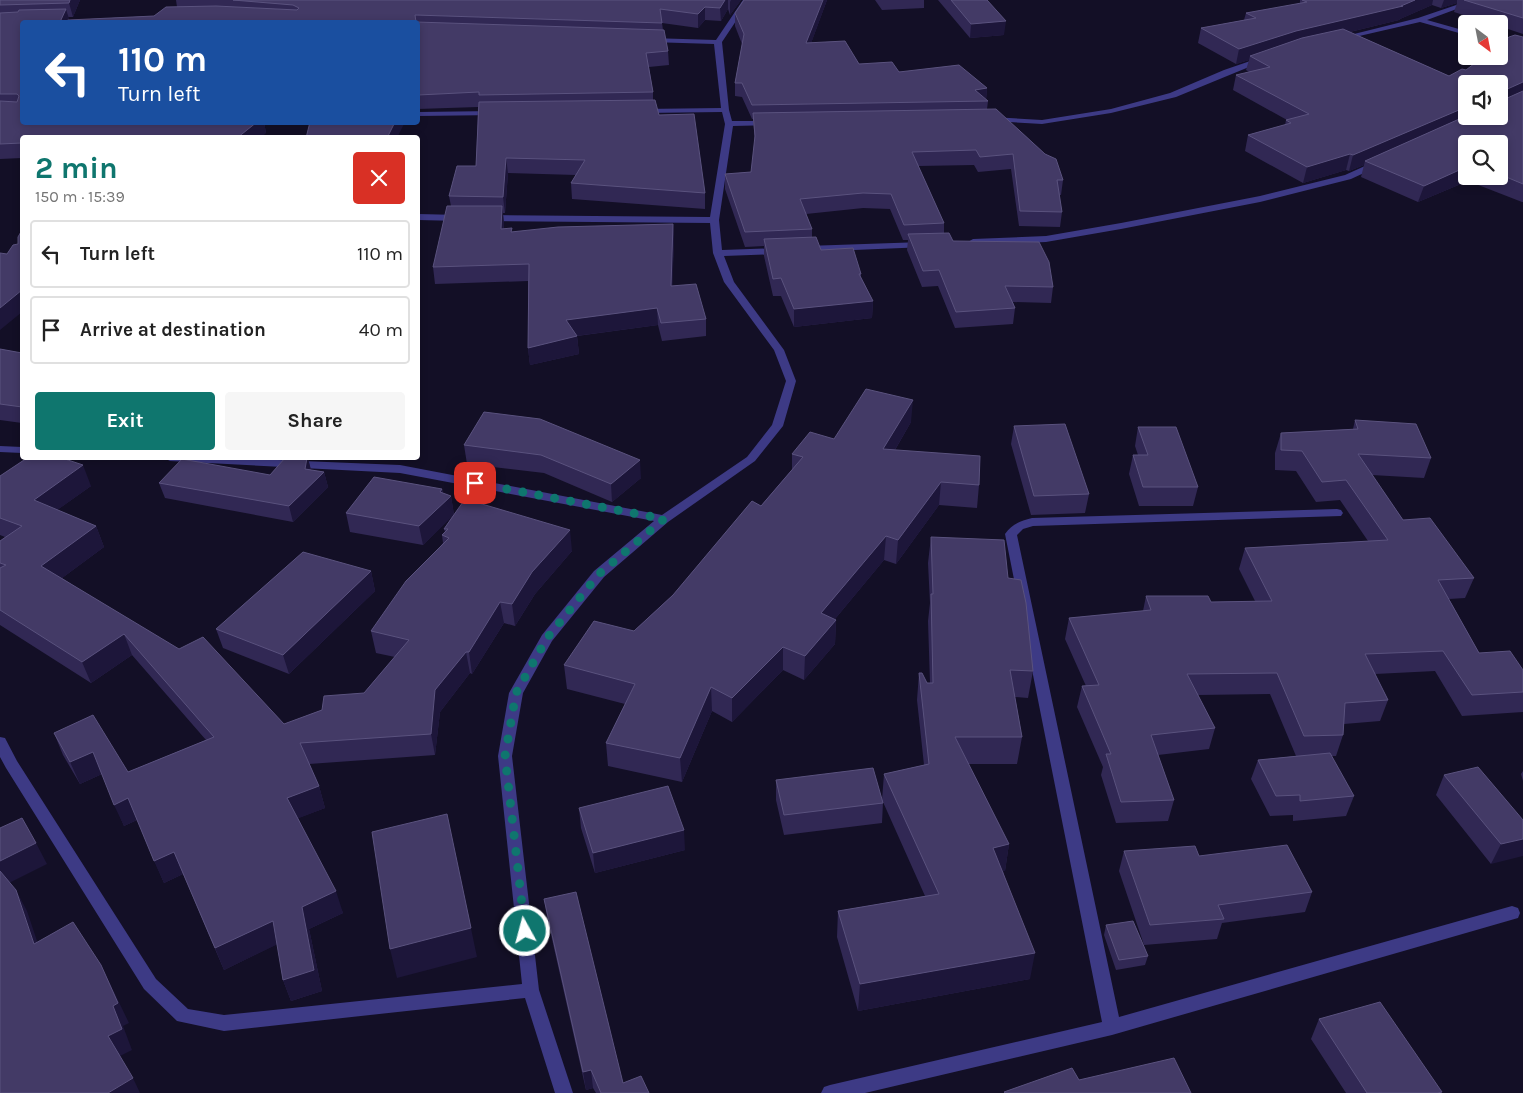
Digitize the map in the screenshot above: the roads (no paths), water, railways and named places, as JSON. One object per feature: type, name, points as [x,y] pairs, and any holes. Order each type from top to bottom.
[{"type":"street","points":[[564,1093],[531,990],[505,756],[516,693],[547,638],[599,574],[664,519],[751,459],[776,426],[790,381],[779,350],[729,282],[718,253],[714,220],[730,124],[725,110],[718,42],[747,0]]},
{"type":"street","points":[[1334,40],[1420,20],[1478,0]]},
{"type":"street","points":[[1420,20],[1458,31]]},
{"type":"street","points":[[640,40],[718,42]]},
{"type":"street","points":[[983,119],[1042,122],[1111,110],[1173,95],[1227,72],[1270,58]]},
{"type":"street","points":[[636,111],[725,110]]},
{"type":"street","points":[[420,114],[507,113]]},
{"type":"street","points":[[730,124],[778,123]]},
{"type":"street","points":[[967,243],[1046,239],[1260,199],[1348,177],[1383,162]]},
{"type":"street","points":[[420,217],[714,220]]},
{"type":"street","points":[[718,253],[937,244]]},
{"type":"street","points":[[0,449],[20,450]]},
{"type":"street","points":[[212,460],[400,469],[664,519]]},
{"type":"street","points":[[1112,1027],[1011,534],[1019,526],[1032,522],[1337,513]]},
{"type":"street","points":[[0,742],[11,764],[150,984],[183,1016],[224,1023],[531,990]]},
{"type":"street","points":[[830,1093],[1112,1027],[1512,913]]}]
